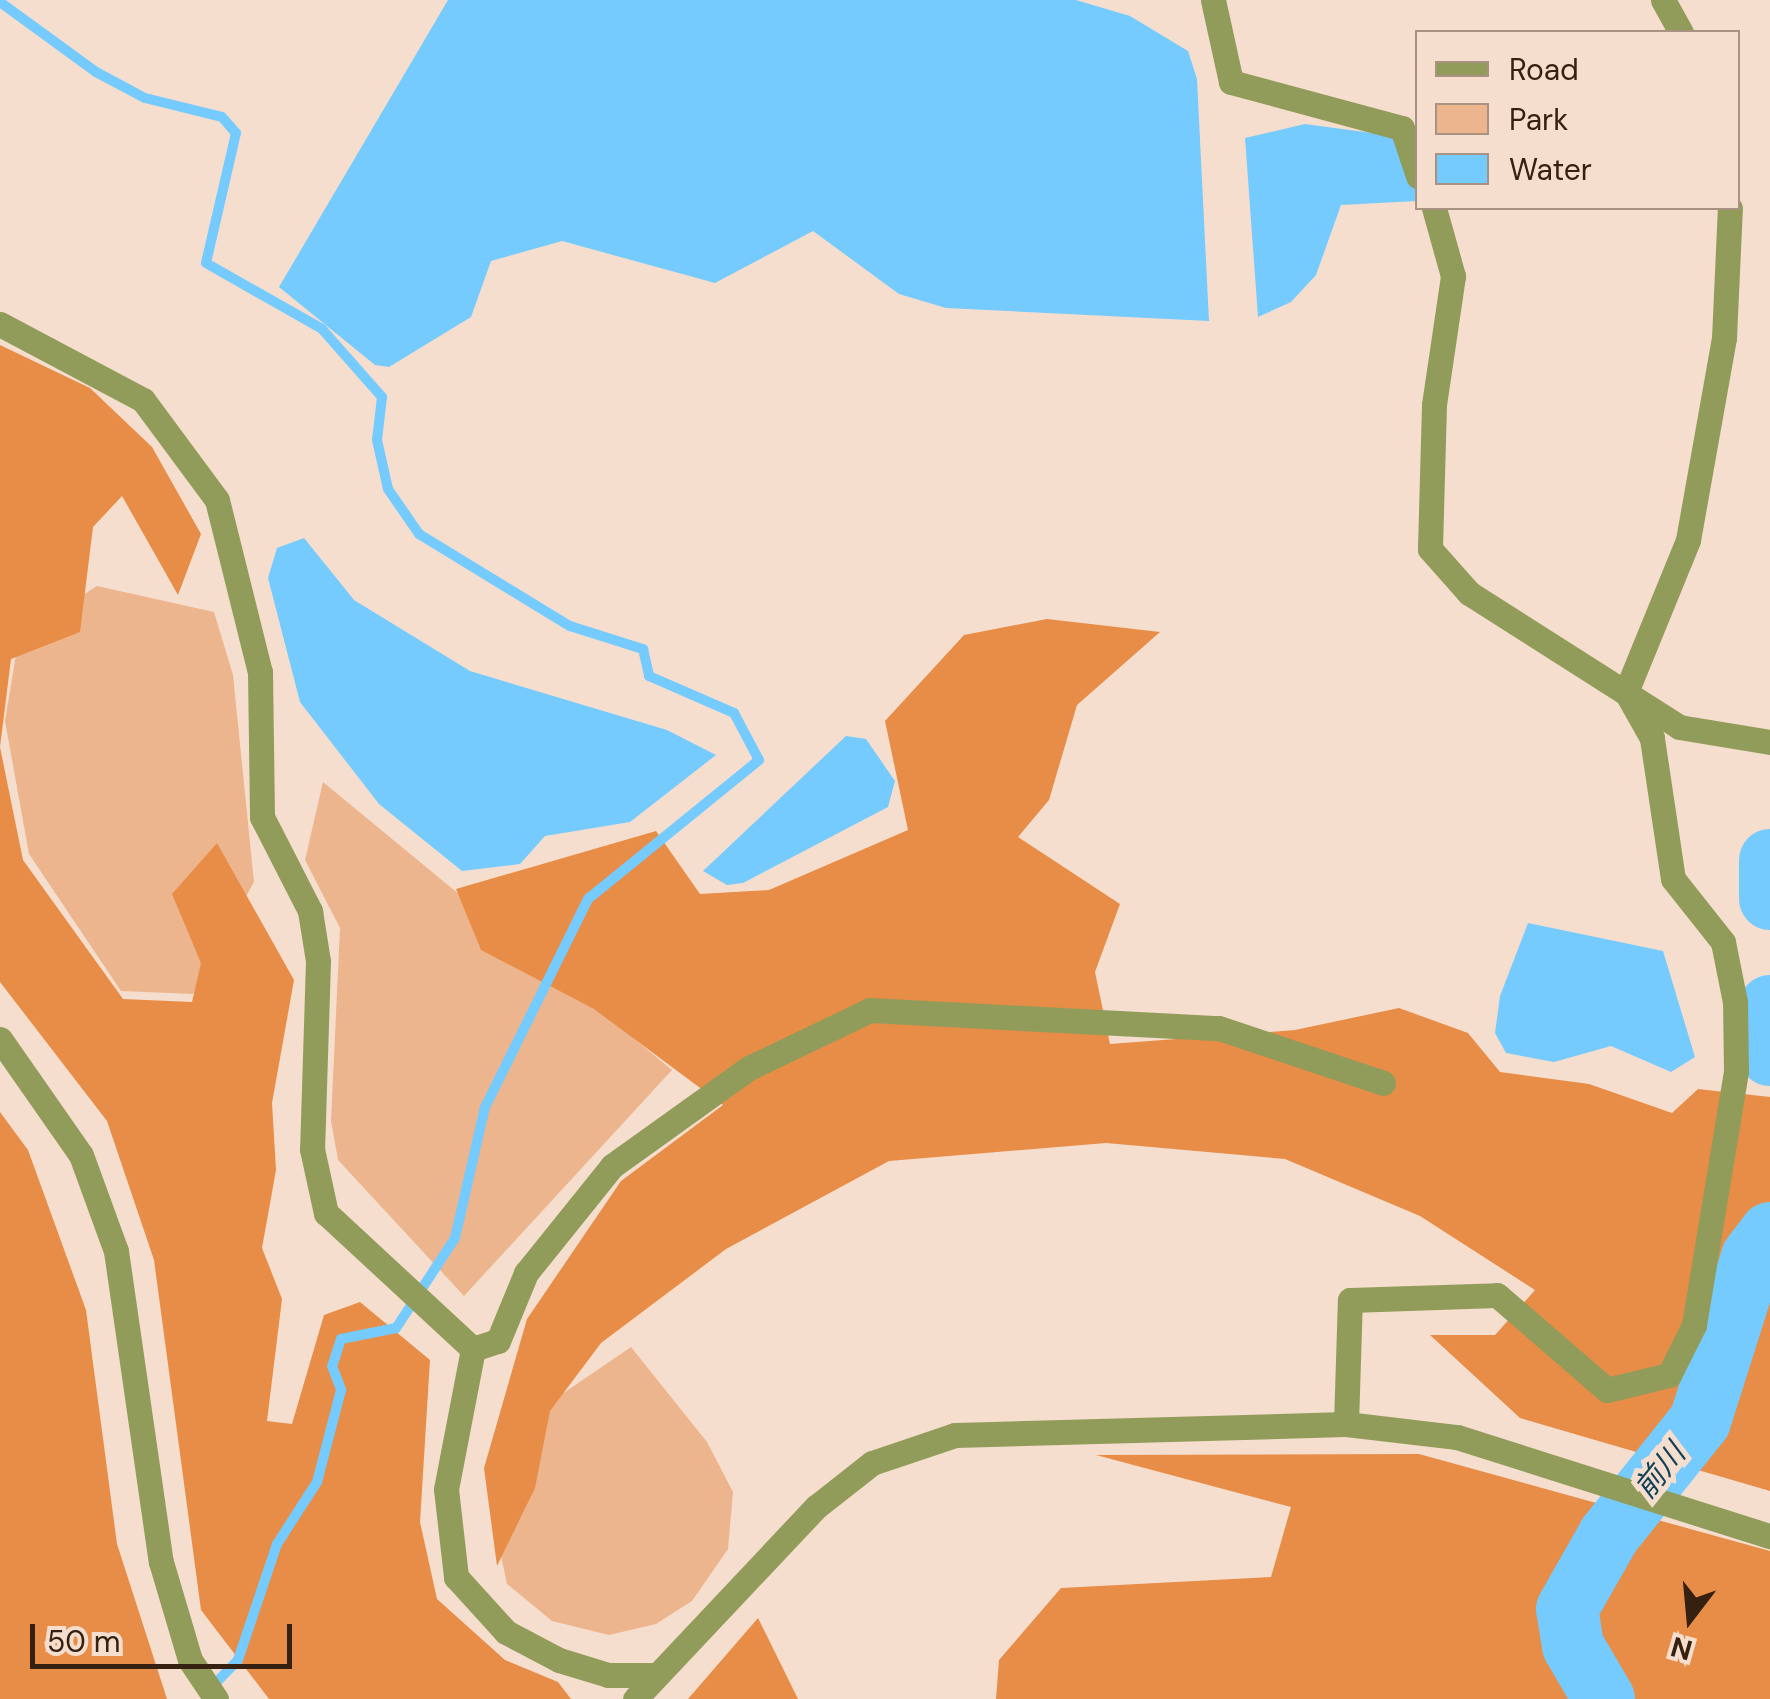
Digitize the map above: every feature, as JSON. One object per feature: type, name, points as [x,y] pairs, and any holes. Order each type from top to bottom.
[{"type":"street","points":[[1214,0],[1230,82],[1402,128],[1415,167]]},
{"type":"street","points":[[1663,0],[1679,30]]},
{"type":"street","points":[[1435,210],[1453,276],[1434,405],[1430,549],[1469,592],[1679,727],[1770,742]]},
{"type":"street","points":[[1626,692],[1688,540],[1724,338],[1730,210]]},
{"type":"street","points":[[0,324],[142,400],[218,500],[260,672],[262,817],[310,911],[318,960],[312,1148],[326,1213],[374,1266],[472,1348]]},
{"type":"street","points":[[1346,1424],[1350,1300],[1497,1295],[1606,1390],[1669,1375],[1694,1325],[1736,1070],[1735,1002],[1723,942],[1673,879],[1652,738],[1626,692]]},
{"type":"street","points":[[472,1348],[498,1341],[526,1272],[612,1166],[749,1068],[870,1010],[1218,1028],[1383,1083]]},
{"type":"street","points":[[0,1039],[81,1155],[116,1251],[161,1562],[190,1660],[216,1699]]},
{"type":"street","points":[[472,1348],[446,1490],[456,1577],[506,1632],[558,1660],[608,1675],[654,1675]]},
{"type":"street","points":[[634,1699],[754,1580],[774,1546],[872,1463],[955,1435],[1346,1424],[1457,1437],[1770,1536]]},
{"type":"green space","points":[[97,586],[214,612],[233,675],[254,882],[193,994],[121,991],[29,854],[5,721],[19,636]]},
{"type":"green space","points":[[323,782],[672,1070],[464,1296],[338,1160],[331,1121],[340,928],[305,860]]},
{"type":"green space","points":[[631,1347],[707,1442],[733,1492],[728,1549],[692,1601],[656,1624],[609,1635],[552,1621],[507,1584],[500,1551],[543,1407]]},
{"type":"shaded area","points":[[0,345],[90,388],[152,447],[201,534],[178,595],[122,496],[93,527],[80,632],[11,659],[0,747]]},
{"type":"shaded area","points":[[1047,619],[1160,632],[1077,705],[1049,800],[1018,837],[1120,904],[1095,972],[1110,1044],[1295,1030],[1399,1008],[1468,1033],[1500,1072],[1589,1084],[1672,1113],[1698,1089],[1770,1097],[1770,1491],[1520,1418],[1430,1335],[1495,1335],[1535,1290],[1420,1216],[1285,1159],[1106,1143],[889,1161],[726,1249],[601,1343],[550,1411],[535,1488],[497,1566],[484,1468],[527,1319],[621,1181],[723,1105],[594,1009],[481,950],[456,889],[656,831],[700,894],[769,890],[908,830],[885,721],[964,635]]},
{"type":"shaded area","points":[[0,747],[23,860],[123,999],[192,1002],[201,963],[172,894],[217,843],[294,980],[272,1103],[276,1170],[262,1248],[282,1299],[267,1421],[292,1424],[324,1315],[360,1302],[430,1360],[420,1522],[437,1599],[505,1660],[558,1682],[571,1699],[269,1699],[201,1610],[154,1260],[107,1121],[0,982]]},
{"type":"shaded area","points":[[0,1112],[28,1150],[86,1310],[117,1544],[167,1699],[0,1699]]},
{"type":"shaded area","points":[[1419,1454],[1770,1551],[1770,1699],[996,1699],[999,1660],[1061,1588],[1271,1577],[1291,1507],[1096,1455]]},
{"type":"shaded area","points":[[758,1618],[798,1699],[688,1699]]},
{"type":"water","points":[[448,0],[1076,0],[1130,16],[1188,51],[1197,79],[1209,321],[946,308],[899,294],[813,231],[715,283],[562,241],[491,261],[471,317],[389,367],[375,365],[279,287]]},
{"type":"water","points":[[1305,124],[1402,137],[1415,154],[1415,201],[1341,205],[1316,275],[1291,302],[1258,317],[1245,138]]},
{"type":"water","points":[[304,538],[354,600],[470,671],[667,730],[716,755],[630,822],[545,836],[520,864],[462,871],[379,804],[300,702],[268,578],[277,548]]},
{"type":"water","points":[[846,736],[866,739],[895,781],[888,807],[743,883],[727,885],[703,871]]},
{"type":"water","points":[[1528,923],[1663,951],[1695,1057],[1671,1072],[1611,1046],[1554,1062],[1506,1053],[1495,1033],[1500,996]]},
{"type":"waterway","points":[[0,2],[96,72],[145,98],[222,117],[236,133],[206,263],[322,329],[382,397],[377,440],[388,489],[419,534],[570,626],[643,649],[649,676],[734,713],[759,760],[588,899],[485,1107],[455,1238],[396,1328],[341,1339],[332,1366],[341,1390],[317,1482],[277,1544],[238,1660],[212,1687]]},
{"type":"waterway","name":"前川","points":[[1770,860],[1770,899]]},
{"type":"waterway","name":"前川","points":[[1770,1006],[1770,1055]]},
{"type":"waterway","name":"前川","points":[[1604,1699],[1573,1646],[1567,1609],[1609,1535],[1700,1421],[1752,1257],[1770,1233]]}]
